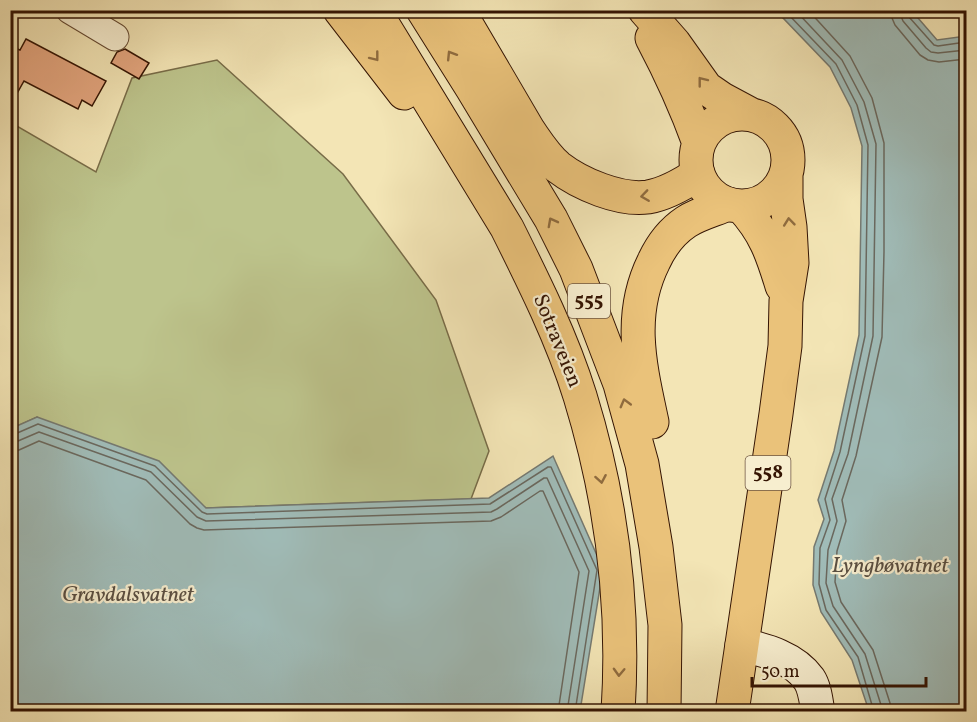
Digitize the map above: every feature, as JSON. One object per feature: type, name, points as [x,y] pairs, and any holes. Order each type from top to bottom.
[{"type":"main road","name":"555","points":[[340,10],[507,228]]},
{"type":"main road","name":"Sotraveien","points":[[374,10],[507,228],[562,347],[580,395],[598,466],[613,546],[620,630],[618,711]]},
{"type":"main road","name":"Sotraveien","points":[[423,10],[551,219],[589,300],[620,384],[642,464],[656,547],[664,625],[664,711]]},
{"type":"main road","points":[[458,10],[542,150],[557,166],[572,177],[612,194],[632,198],[649,197],[685,183],[698,158],[707,129],[719,119],[734,114],[750,114]]},
{"type":"main road","name":"558","points":[[636,10],[661,56],[692,124],[704,187],[715,198],[734,205],[755,221],[766,239],[776,264],[786,301]]},
{"type":"main road","name":"558","points":[[645,10],[674,43],[706,88],[750,114],[765,119],[777,129],[786,143],[789,159],[786,199],[792,263],[786,301],[785,346],[732,711]]},
{"type":"main road","points":[[734,205],[754,205],[766,200],[779,189],[786,175]]},
{"type":"main road","name":"555","points":[[664,625],[675,545],[641,371],[637,316],[648,272],[659,249],[669,236],[685,223],[703,213],[734,205]]},
{"type":"street","points":[[70,10],[115,37]]},
{"type":"street","points":[[742,645],[773,653],[803,672],[810,681],[818,711]]},
{"type":"green space","points":[[217,60],[343,174],[436,300],[489,451],[471,499],[206,508],[37,417],[11,429],[10,122],[96,172],[132,78]]},
{"type":"water","name":"Lyngbøvatnet","points":[[764,11],[912,11],[937,40],[966,36],[966,711],[869,711],[852,660],[821,612],[813,585],[814,547],[824,519],[818,500],[834,451],[859,335],[862,146],[851,108],[830,67],[782,17]]},
{"type":"water","name":"Gravdalsvatnet","points":[[37,417],[159,461],[206,508],[489,498],[553,456],[603,569],[580,711],[11,711],[10,429]]},
{"type":"building","points":[[26,39],[106,81],[92,106],[82,100],[78,109],[24,81],[10,106],[10,46],[20,50]]},
{"type":"building","points":[[125,49],[149,63],[139,79],[111,63],[117,52]]}]
